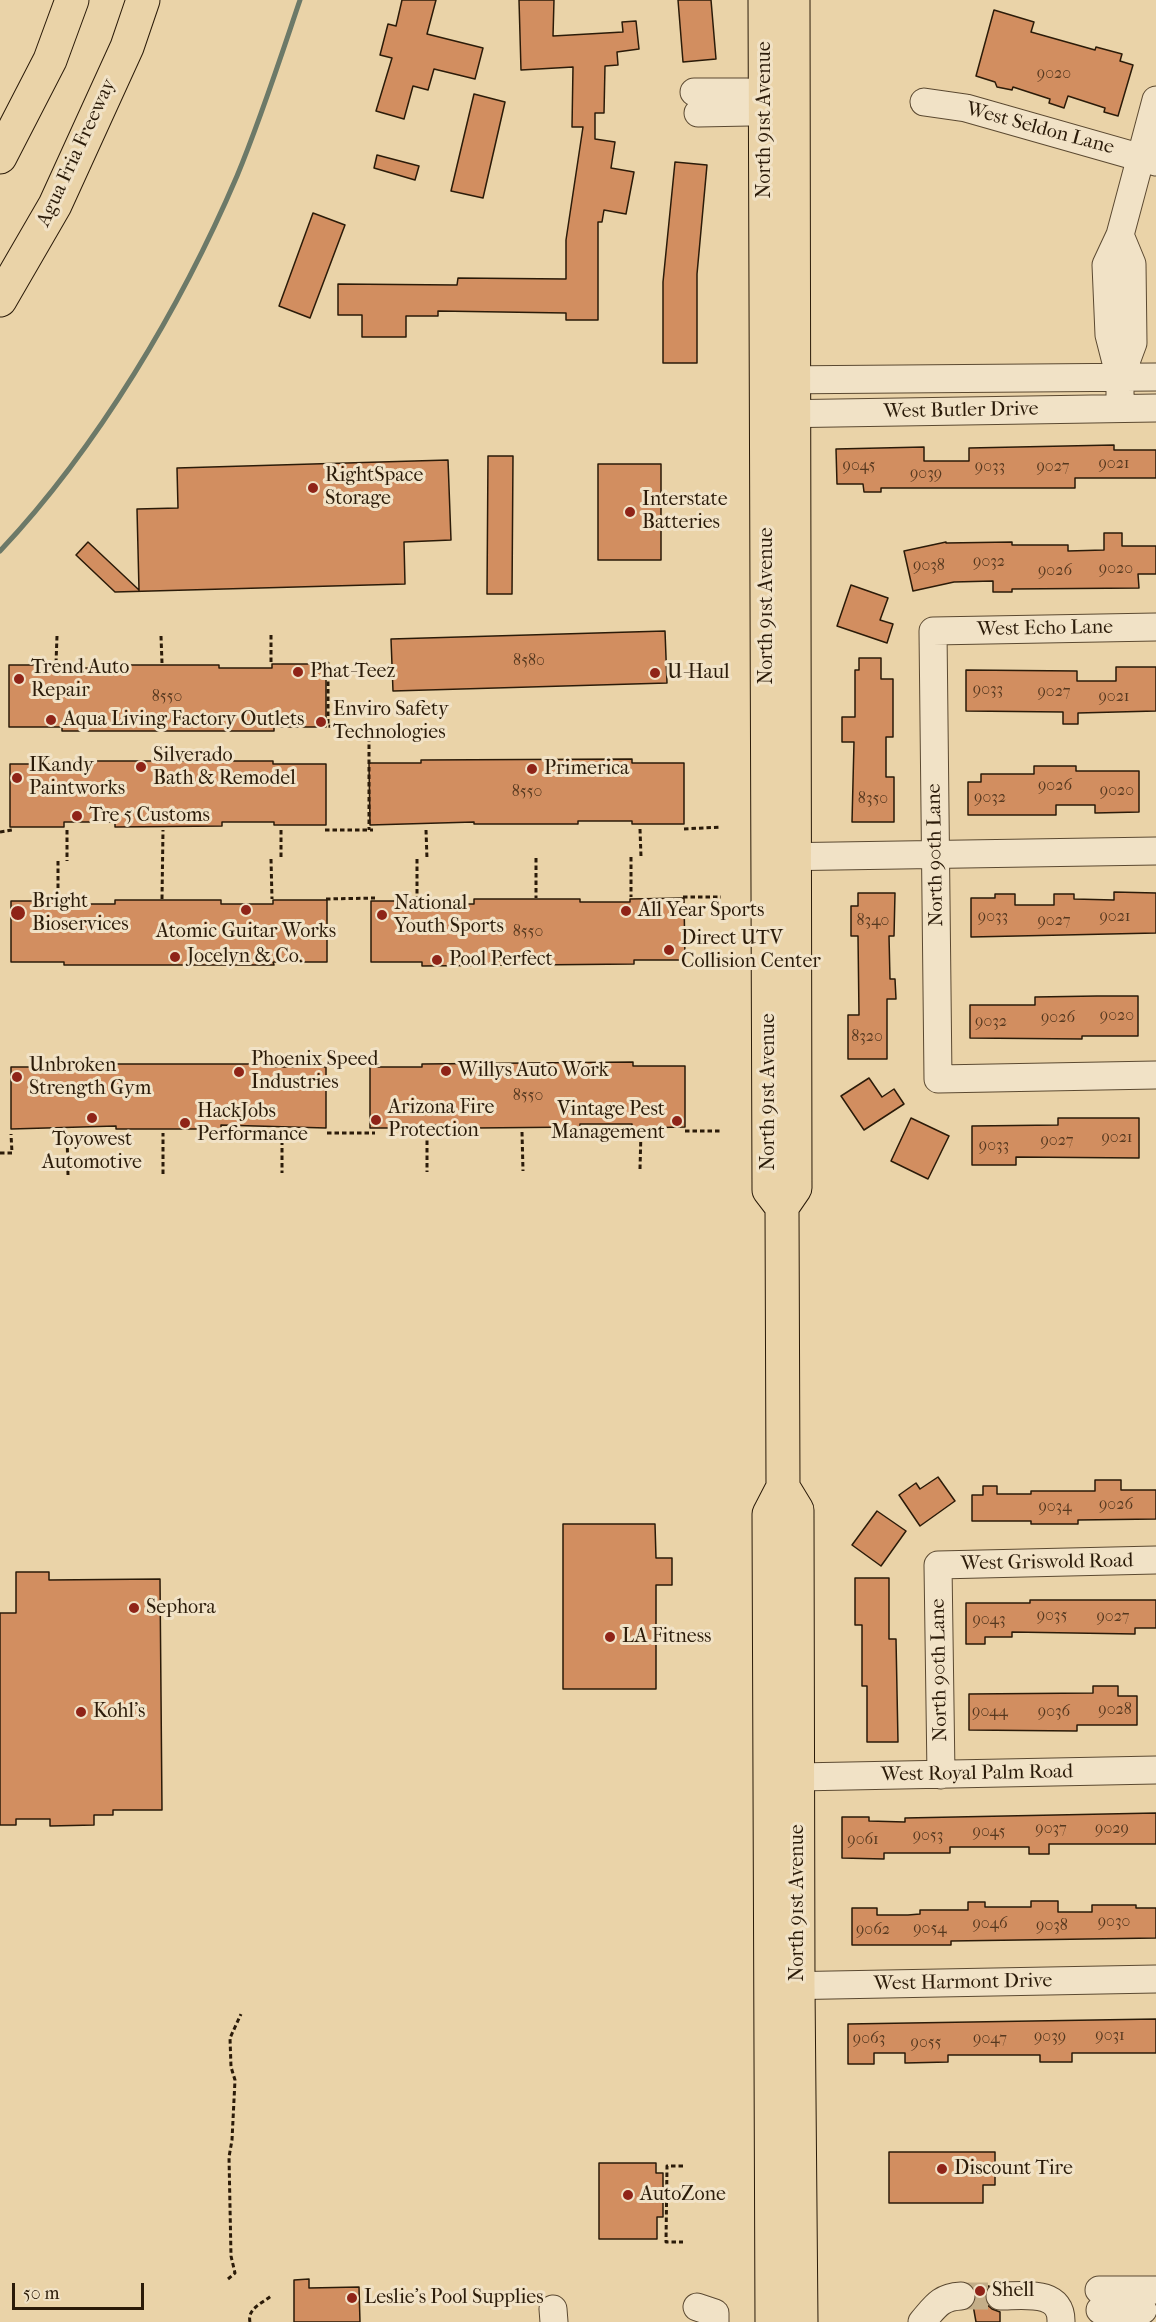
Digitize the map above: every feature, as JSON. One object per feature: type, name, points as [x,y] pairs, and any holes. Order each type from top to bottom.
[{"type":"main road","points":[[21,116],[30,54],[51,0]]},
{"type":"main road","points":[[0,157],[50,60],[72,0]]},
{"type":"main road","name":"Agua Fria Freeway","points":[[0,300],[55,205],[127,47],[143,0]]},
{"type":"main road","points":[[77,156],[114,122],[166,0]]},
{"type":"main road","name":"North 91st Avenue","points":[[765,0],[779,101],[782,857],[769,1190],[782,1207],[783,1487],[769,1514],[770,1641],[784,1986],[801,2275],[801,2322]]},
{"type":"main road","name":"North 91st Avenue","points":[[779,101],[793,0]]},
{"type":"main road","name":"North 91st Avenue","points":[[772,2322],[771,2113],[784,1986],[798,1777],[797,1510],[783,1487]]},
{"type":"main road","points":[[770,1641],[782,1685],[784,1753],[798,1777]]},
{"type":"main road","points":[[771,2113],[784,2169],[784,2253],[790,2270],[801,2275]]},
{"type":"street","points":[[1120,409],[1120,378],[1133,343],[1120,291],[1106,265],[1120,235],[1148,159],[1156,100]]},
{"type":"street","points":[[696,102],[750,112],[779,101]]},
{"type":"street","name":"West Seldon Lane","points":[[924,102],[966,108],[1148,159]]},
{"type":"street","name":"West Butler Drive","points":[[780,380],[1156,377]]},
{"type":"street","name":"West Butler Drive","points":[[780,414],[1156,408]]},
{"type":"street","name":"West Echo Lane","points":[[933,630],[1156,627]]},
{"type":"street","name":"North 90th Lane","points":[[933,630],[938,1079],[1156,1075]]},
{"type":"street","points":[[782,857],[1156,851]]},
{"type":"street","name":"West Griswold Road","points":[[938,1565],[1156,1560]]},
{"type":"street","name":"North 90th Lane","points":[[938,1565],[941,1775]]},
{"type":"street","name":"West Royal Palm Road","points":[[798,1777],[1156,1770]]},
{"type":"street","name":"West Harmont Drive","points":[[784,1986],[1156,1979]]},
{"type":"street","points":[[922,2322],[942,2300],[961,2296]]},
{"type":"street","points":[[1000,2296],[1041,2296],[1051,2299],[1058,2307],[1061,2322]]},
{"type":"street","points":[[1100,2305],[1147,2305]]},
{"type":"path","points":[[271,635],[271,663]]},
{"type":"path","points":[[56,663],[57,636]]},
{"type":"path","points":[[161,636],[162,663]]},
{"type":"path","points":[[324,663],[328,663],[328,726],[369,733],[371,830],[325,830]]},
{"type":"path","points":[[684,829],[720,828]]},
{"type":"path","points":[[640,829],[641,857]]},
{"type":"path","points":[[0,832],[12,830]]},
{"type":"path","points":[[67,830],[67,861]]},
{"type":"path","points":[[162,898],[163,830]]},
{"type":"path","points":[[281,830],[281,859]]},
{"type":"path","points":[[426,830],[427,859]]},
{"type":"path","points":[[631,857],[631,897]]},
{"type":"path","points":[[536,858],[536,898]]},
{"type":"path","points":[[417,859],[417,898]]},
{"type":"path","points":[[272,860],[272,898]]},
{"type":"path","points":[[58,861],[58,899]]},
{"type":"path","points":[[683,897],[720,897]]},
{"type":"path","points":[[326,898],[375,898]]},
{"type":"path","points":[[640,1169],[641,1131]]},
{"type":"path","points":[[685,1131],[722,1131]]},
{"type":"path","points":[[427,1132],[427,1172]]},
{"type":"path","points":[[522,1132],[523,1171]]},
{"type":"path","points":[[68,1133],[68,1175]]},
{"type":"path","points":[[163,1133],[163,1174]]},
{"type":"path","points":[[282,1133],[282,1173]]},
{"type":"path","points":[[327,1133],[375,1133]]},
{"type":"path","points":[[0,1153],[12,1153],[11,1134]]},
{"type":"path","points":[[228,2279],[235,2273],[231,2256],[229,2157],[235,2080],[231,2067],[230,2038],[242,2014]]},
{"type":"path","points":[[683,2166],[667,2166],[666,2242],[683,2242]]},
{"type":"path","points":[[250,2322],[250,2309],[272,2296]]},
{"type":"building","points":[[402,0],[436,0],[427,34],[483,48],[475,79],[434,69],[428,90],[413,86],[404,119],[376,111],[392,58],[380,55],[388,24],[396,26]]},
{"type":"building","points":[[519,0],[554,0],[553,36],[623,32],[622,22],[636,21],[639,49],[617,52],[618,65],[605,66],[604,113],[595,113],[595,139],[615,142],[611,168],[634,172],[626,214],[604,210],[602,222],[598,222],[598,320],[566,320],[566,313],[438,311],[438,316],[406,316],[406,337],[362,337],[362,315],[338,315],[338,284],[457,285],[458,278],[566,279],[566,240],[583,127],[572,127],[573,67],[521,70]]},
{"type":"building","points":[[678,0],[711,0],[716,59],[683,62]]},
{"type":"building","points":[[994,10],[1034,22],[1031,32],[1095,50],[1096,47],[1122,54],[1120,61],[1133,65],[1118,116],[1104,112],[1105,108],[1068,96],[1064,108],[1049,103],[1050,99],[1013,87],[1012,90],[997,87],[995,82],[976,76]]},
{"type":"building","points":[[474,94],[505,102],[483,198],[451,191]]},
{"type":"building","points":[[377,155],[419,166],[415,180],[374,168]]},
{"type":"building","points":[[675,162],[707,165],[697,274],[697,363],[663,363],[663,282]]},
{"type":"building","points":[[313,213],[345,225],[310,318],[279,306]]},
{"type":"building","points":[[1114,445],[1114,450],[1156,450],[1156,478],[1075,478],[1075,488],[881,488],[881,492],[864,492],[863,484],[837,484],[836,449],[924,447],[924,461],[969,461],[969,448]]},
{"type":"building","points":[[488,456],[513,456],[512,594],[487,594]]},
{"type":"building","name":"RightSpace Storage","points":[[448,460],[451,540],[404,542],[405,584],[115,592],[76,555],[88,542],[139,590],[137,509],[178,508],[177,468]]},
{"type":"building","name":"Interstate Batteries","points":[[598,464],[661,464],[661,560],[598,560]]},
{"type":"building","points":[[1104,533],[1122,533],[1122,546],[1156,546],[1156,574],[1138,574],[1139,588],[1012,589],[1012,592],[993,592],[993,581],[954,582],[913,591],[904,551],[946,542],[1012,542],[1012,545],[1068,545],[1068,551],[1104,550]]},
{"type":"building","points":[[851,585],[888,598],[880,620],[893,624],[887,643],[837,626]]},
{"type":"building","points":[[665,631],[667,683],[393,691],[391,639]]},
{"type":"building","points":[[859,658],[881,658],[881,679],[893,679],[893,737],[886,737],[886,777],[894,777],[894,822],[852,822],[854,742],[842,742],[842,717],[855,717],[855,670],[859,670]]},
{"type":"building","points":[[272,664],[326,664],[326,727],[274,727],[274,731],[62,731],[62,727],[9,727],[9,665],[114,668],[114,665],[219,665],[219,668],[272,668]]},
{"type":"building","points":[[1116,667],[1156,667],[1156,711],[1078,713],[1078,724],[1063,724],[1063,712],[966,711],[966,670],[1077,671],[1077,681],[1116,681]]},
{"type":"building","points":[[632,759],[632,763],[684,763],[684,824],[578,821],[578,824],[474,824],[474,822],[370,825],[369,763],[421,763],[421,760]]},
{"type":"building","points":[[63,761],[273,761],[273,764],[326,764],[326,825],[222,822],[222,826],[115,827],[115,822],[64,822],[64,827],[10,827],[10,764],[63,764]]},
{"type":"building","points":[[1034,766],[1076,766],[1076,771],[1139,771],[1139,812],[1095,813],[1095,805],[1056,805],[1056,815],[968,815],[968,782],[981,782],[981,774],[1034,774]]},
{"type":"building","points":[[1114,892],[1156,893],[1156,933],[971,937],[971,898],[995,898],[995,894],[1015,894],[1015,905],[1054,905],[1054,894],[1074,894],[1074,899],[1114,900]]},
{"type":"building","points":[[858,893],[895,893],[894,936],[889,936],[890,979],[895,979],[896,999],[887,999],[887,1059],[848,1059],[848,1015],[859,1015],[858,936],[851,936],[851,906],[858,906]]},
{"type":"building","points":[[684,898],[685,960],[634,960],[634,964],[422,966],[422,962],[371,962],[371,901],[474,904],[474,899],[580,899],[580,902],[630,902],[630,899]]},
{"type":"building","points":[[115,900],[221,900],[221,904],[273,904],[273,900],[327,900],[327,962],[273,962],[274,965],[64,965],[64,962],[11,962],[11,901],[115,904]]},
{"type":"building","points":[[1138,996],[1138,1036],[1082,1036],[1082,1039],[970,1038],[970,1005],[1035,1005],[1035,997]]},
{"type":"building","points":[[633,1062],[633,1066],[685,1066],[685,1127],[632,1128],[632,1124],[580,1124],[580,1127],[475,1128],[475,1125],[423,1125],[423,1128],[370,1128],[370,1067],[422,1067],[422,1064]]},
{"type":"building","points":[[62,1064],[274,1064],[274,1067],[326,1067],[326,1128],[221,1125],[221,1129],[116,1129],[116,1126],[11,1129],[11,1067],[62,1067]]},
{"type":"building","points":[[869,1078],[882,1097],[894,1089],[904,1104],[864,1130],[841,1096]]},
{"type":"building","points":[[911,1118],[949,1136],[928,1179],[891,1161]]},
{"type":"building","points":[[1058,1118],[1139,1118],[1139,1158],[1016,1157],[1016,1165],[972,1165],[972,1126],[1058,1125]]},
{"type":"building","points":[[938,1477],[955,1501],[920,1526],[899,1495],[916,1483],[920,1489]]},
{"type":"building","points":[[1095,1480],[1121,1480],[1121,1490],[1156,1490],[1156,1519],[1078,1520],[1078,1524],[972,1521],[972,1495],[983,1495],[983,1486],[997,1486],[997,1494],[1031,1494],[1031,1491],[1095,1491]]},
{"type":"building","points":[[877,1511],[906,1531],[881,1566],[852,1545]]},
{"type":"building","name":"LA Fitness","points":[[563,1524],[655,1524],[656,1558],[672,1558],[672,1585],[656,1585],[656,1689],[563,1689]]},
{"type":"building","name":"Kohl's","points":[[16,1572],[49,1572],[49,1580],[160,1579],[162,1810],[113,1810],[113,1815],[94,1815],[94,1825],[50,1826],[50,1819],[16,1819],[16,1825],[0,1825],[0,1613],[16,1613]]},
{"type":"building","points":[[855,1578],[889,1578],[889,1639],[896,1639],[898,1742],[867,1742],[867,1686],[862,1686],[862,1625],[855,1625]]},
{"type":"building","points":[[1030,1600],[1156,1600],[1156,1628],[1135,1628],[1135,1634],[1012,1632],[1012,1637],[985,1637],[985,1644],[966,1644],[966,1603],[1030,1603]]},
{"type":"building","points":[[1093,1686],[1118,1686],[1118,1696],[1137,1696],[1137,1725],[1077,1725],[1077,1731],[969,1730],[969,1694],[1093,1693]]},
{"type":"building","points":[[1156,1813],[1156,1844],[1049,1844],[1049,1854],[1029,1854],[1029,1847],[950,1847],[950,1853],[884,1853],[884,1859],[842,1858],[842,1817],[869,1817],[869,1821],[905,1822],[905,1818]]},
{"type":"building","points":[[1031,1901],[1058,1901],[1058,1912],[1092,1912],[1092,1905],[1136,1905],[1136,1908],[1156,1908],[1156,1938],[951,1941],[951,1945],[852,1945],[852,1908],[877,1908],[877,1915],[908,1915],[920,1914],[920,1910],[968,1910],[968,1902],[985,1902],[985,1907],[1031,1907]]},
{"type":"building","points":[[1156,2019],[1156,2053],[1072,2053],[1072,2062],[1040,2062],[1040,2055],[948,2055],[948,2062],[905,2063],[905,2053],[874,2053],[874,2064],[848,2064],[848,2024]]},
{"type":"building","name":"Discount Tire","points":[[889,2152],[995,2152],[995,2185],[983,2185],[983,2203],[889,2203]]},
{"type":"building","name":"AutoZone","points":[[599,2163],[656,2163],[656,2173],[663,2173],[663,2217],[657,2217],[657,2239],[599,2239]]},
{"type":"building","points":[[309,2279],[309,2288],[359,2287],[360,2322],[294,2322],[294,2280]]},
{"type":"building","points":[[973,2286],[989,2286],[984,2296],[986,2304],[1000,2312],[1000,2322],[976,2322],[973,2305],[977,2295]]},
{"type":"waterway","points":[[0,551],[70,467],[134,374],[163,325],[215,225],[237,176],[300,0]]},
{"type":"tunnel","points":[[961,2296],[1000,2296]]},
{"type":"place","name":"RightSpace Storage","points":[[313,488]]},
{"type":"place","name":"Interstate Batteries","points":[[630,512]]},
{"type":"place","name":"Phat-Teez","points":[[298,672]]},
{"type":"place","name":"U-Haul","points":[[655,673]]},
{"type":"place","name":"Trend Auto Repair","points":[[19,679]]},
{"type":"place","name":"Aqua Living Factory Outlets","points":[[51,720]]},
{"type":"place","name":"Enviro Safety Technologies","points":[[321,722]]},
{"type":"place","name":"Silverado Bath & Remodel","points":[[141,767]]},
{"type":"place","name":"Primerica","points":[[532,769]]},
{"type":"place","name":"IKandy Paintworks","points":[[17,778]]},
{"type":"place","name":"Tre 5 Customs","points":[[77,816]]},
{"type":"place","name":"Atomic Guitar Works","points":[[246,910]]},
{"type":"place","name":"All Year Sports","points":[[626,911]]},
{"type":"place","name":"Bright Bioservices","points":[[18,913]]},
{"type":"place","name":"National Youth Sports","points":[[382,915]]},
{"type":"place","name":"Direct UTV Collision Center","points":[[669,950]]},
{"type":"place","name":"Jocelyn & Co.","points":[[175,957]]},
{"type":"place","name":"Pool Perfect","points":[[437,960]]},
{"type":"place","name":"Willys Auto Work","points":[[446,1071]]},
{"type":"place","name":"Phoenix Speed Industries","points":[[239,1072]]},
{"type":"place","name":"Unbroken Strength Gym","points":[[17,1077]]},
{"type":"place","name":"Toyowest Automotive","points":[[92,1118]]},
{"type":"place","name":"Arizona Fire Protection","points":[[376,1120]]},
{"type":"place","name":"Vintage Pest Management","points":[[677,1121]]},
{"type":"place","name":"HackJobs Performance","points":[[185,1123]]},
{"type":"place","name":"Sephora","points":[[134,1608]]},
{"type":"place","name":"LA Fitness","points":[[610,1637]]},
{"type":"place","name":"Kohl's","points":[[81,1712]]},
{"type":"place","name":"Discount Tire","points":[[942,2169]]},
{"type":"place","name":"AutoZone","points":[[628,2195]]},
{"type":"place","name":"Shell","points":[[980,2291]]},
{"type":"place","name":"Leslie's Pool Supplies","points":[[352,2298]]}]
